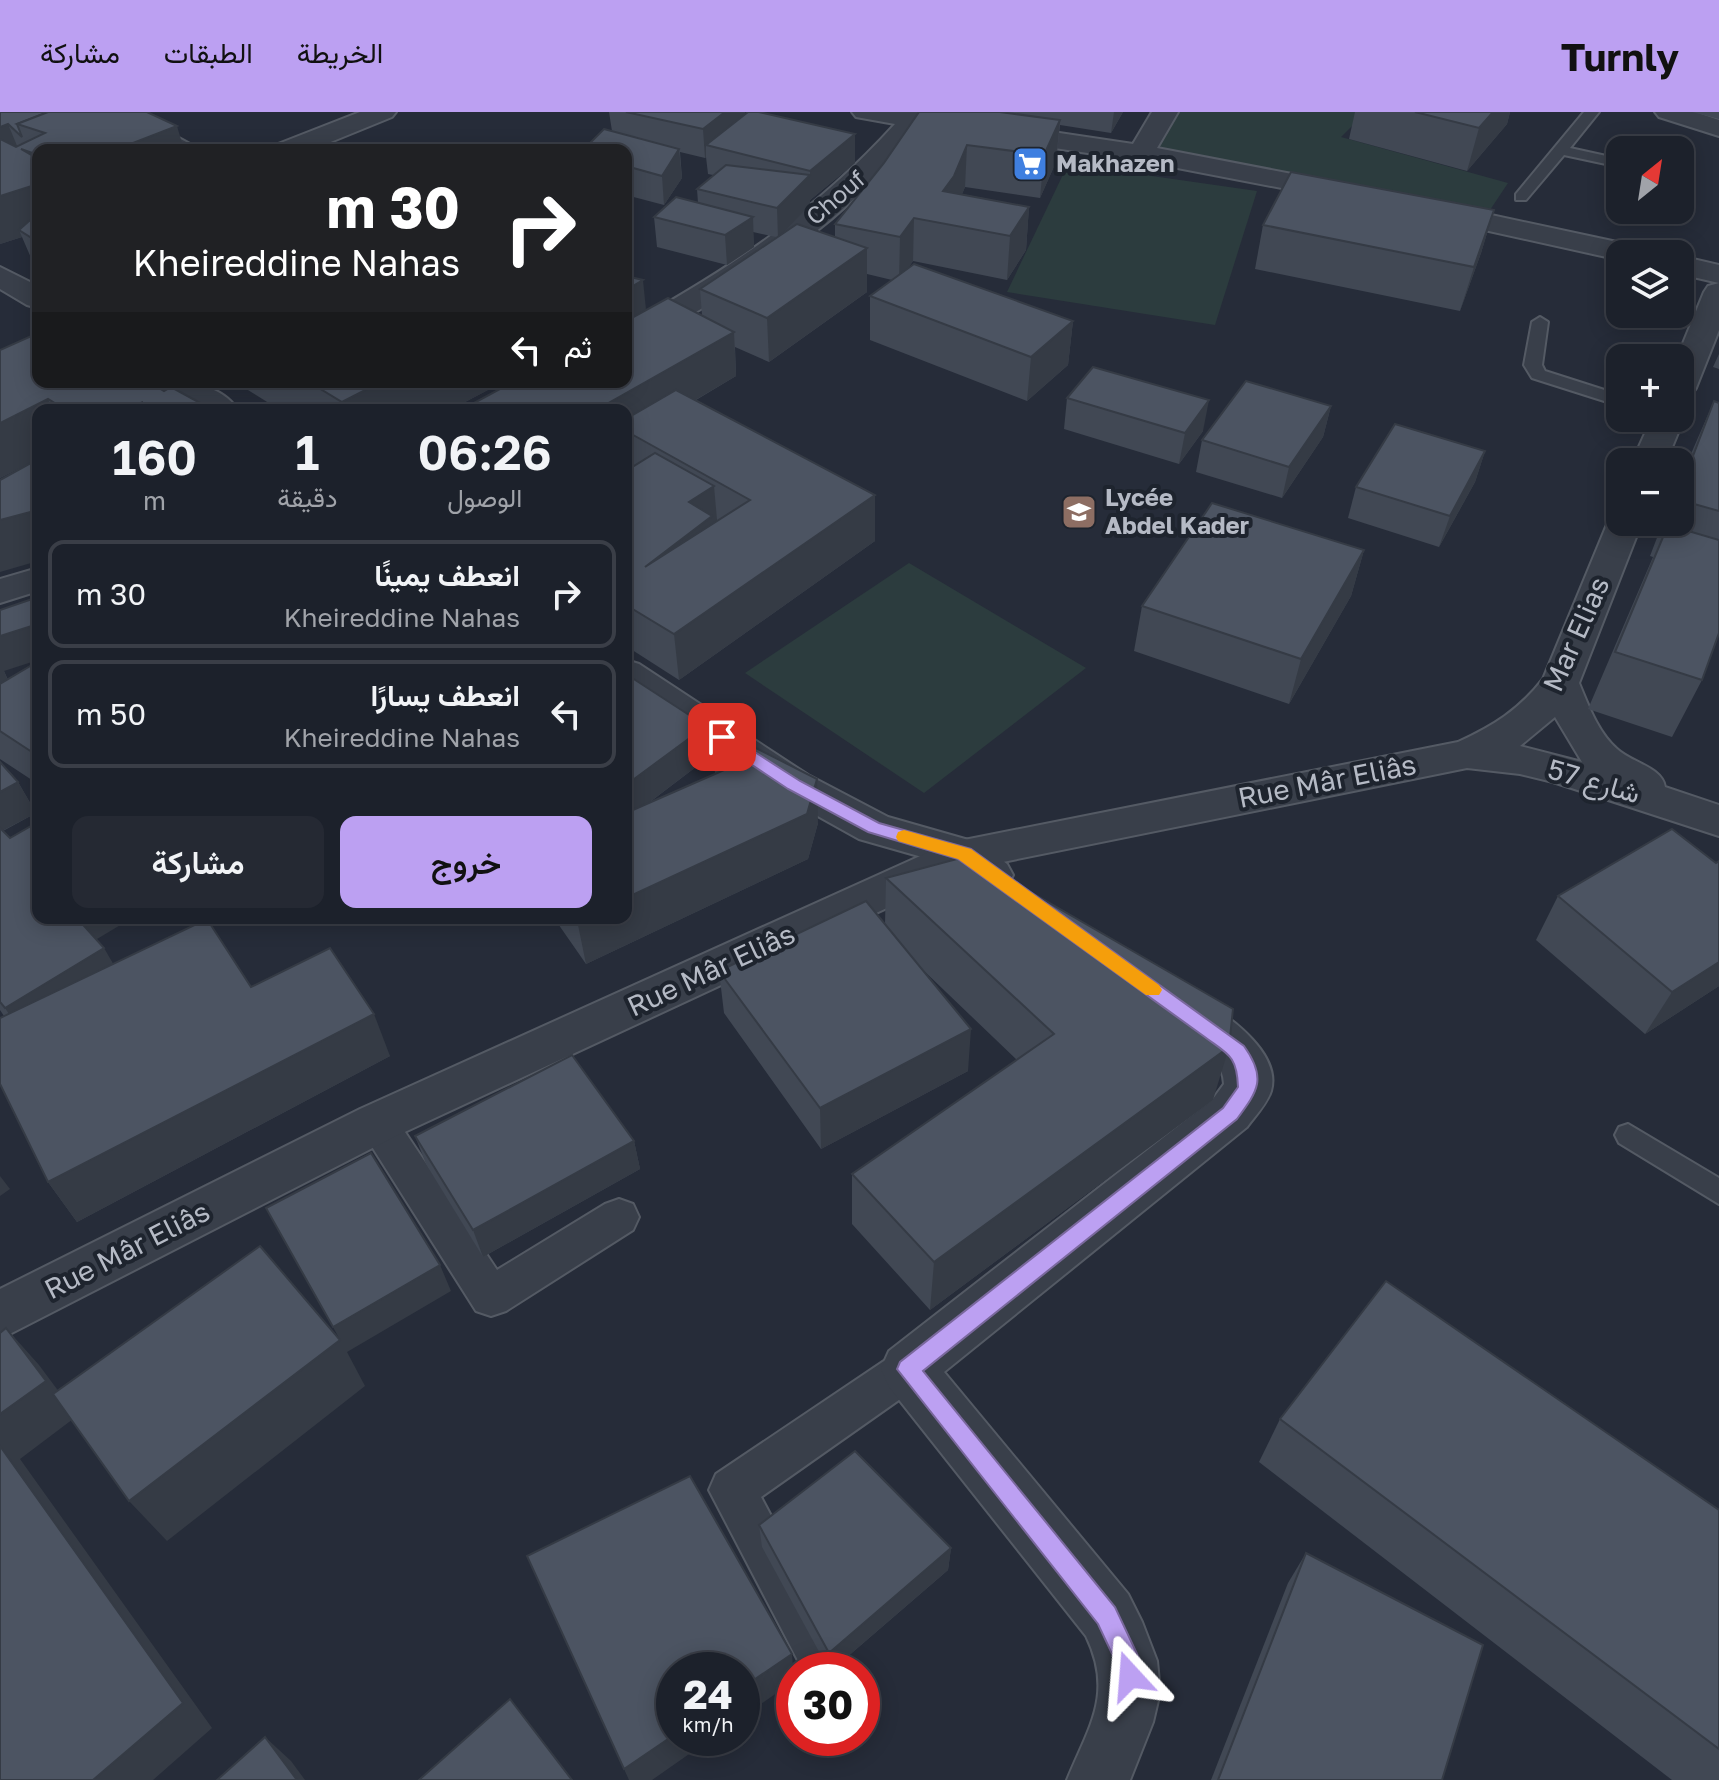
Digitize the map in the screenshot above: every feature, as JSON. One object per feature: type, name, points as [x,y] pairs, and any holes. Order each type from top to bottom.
[{"type":"street","points":[[302,144],[383,112]]},
{"type":"street","points":[[865,112],[1141,153],[1365,196]]},
{"type":"street","points":[[1141,153],[1165,112]]},
{"type":"street","points":[[1668,112],[1719,128]]},
{"type":"street","name":"Chouf","points":[[632,336],[808,224],[870,168],[913,120]]},
{"type":"street","points":[[1410,205],[1606,248]]},
{"type":"street","points":[[1694,268],[1719,274]]},
{"type":"street","points":[[0,276],[32,295]]},
{"type":"street","points":[[1694,354],[1719,292]]},
{"type":"street","points":[[187,388],[212,404]]},
{"type":"street","name":"Mar Elias","points":[[1467,754],[1511,734],[1542,707],[1560,683],[1619,536]]},
{"type":"street","points":[[0,591],[32,581]]},
{"type":"street","points":[[632,677],[794,785],[874,828],[964,854],[1024,898]]},
{"type":"street","points":[[1560,683],[1574,716],[1609,765],[1674,804]]},
{"type":"street","name":"Rue Mâr Eliâs","points":[[0,1315],[377,1123],[964,854],[1467,754]]},
{"type":"street","name":"شارع 57","points":[[1467,754],[1520,760],[1674,804],[1719,821]]},
{"type":"street","points":[[819,1652],[732,1490],[908,1369],[1230,1113],[1248,1089],[1247,1065],[1238,1051],[1147,986]]},
{"type":"street","points":[[377,1123],[491,1297],[619,1217]]},
{"type":"street","points":[[908,1369],[1107,1615],[1127,1658],[1129,1709],[1098,1780]]},
{"type":"lane","points":[[120,112],[182,144]]},
{"type":"lane","points":[[1521,197],[1592,112]]},
{"type":"lane","points":[[1560,150],[1606,160]]},
{"type":"lane","points":[[1540,322],[1533,365],[1538,374],[1606,396]]},
{"type":"lane","points":[[1628,1135],[1719,1192]]},
{"type":"shaded area","points":[[1171,112],[1366,112],[1341,137],[1508,183],[1486,216],[1151,150]]},
{"type":"shaded area","points":[[1068,164],[1257,191],[1215,325],[1007,292]]},
{"type":"shaded area","points":[[909,563],[1086,668],[924,793],[745,673]]},
{"type":"building","points":[[0,112],[48,112],[17,124],[22,137],[8,124],[0,127]]},
{"type":"building","points":[[48,112],[147,112],[177,126],[130,144],[32,144],[32,153],[21,149],[32,155],[32,186],[0,196],[0,139],[16,147],[45,133],[17,124]]},
{"type":"building","points":[[626,112],[725,112],[703,129]]},
{"type":"building","points":[[748,112],[855,134],[810,171],[706,145]]},
{"type":"building","points":[[919,112],[1000,112],[1060,120],[1044,155],[967,145],[954,176],[943,191],[1029,207],[1010,236],[914,218],[900,237],[835,224],[884,163]]},
{"type":"building","points":[[1415,112],[1493,112],[1479,128]]},
{"type":"building","points":[[604,129],[679,149],[662,176],[632,168],[632,144],[589,144]]},
{"type":"building","points":[[726,165],[810,175],[777,208],[697,189]]},
{"type":"building","points":[[1291,172],[1494,210],[1474,267],[1263,225]]},
{"type":"building","points":[[676,197],[753,217],[725,235],[654,217]]},
{"type":"building","points":[[32,220],[32,238],[19,230]]},
{"type":"building","points":[[797,224],[867,248],[767,318],[700,289]]},
{"type":"building","points":[[914,264],[1073,321],[1031,357],[870,296]]},
{"type":"building","points":[[632,277],[643,280],[632,286]]},
{"type":"building","points":[[668,298],[734,332],[607,404],[472,404],[502,388],[632,388],[632,318]]},
{"type":"building","points":[[32,336],[32,388],[159,388],[164,391],[173,388],[202,404],[56,404],[48,399],[32,404],[32,407],[0,423],[0,350]]},
{"type":"building","points":[[1093,367],[1209,400],[1185,433],[1067,398]]},
{"type":"building","points":[[1246,381],[1331,406],[1289,467],[1202,440]]},
{"type":"building","points":[[319,388],[369,388],[342,402]]},
{"type":"building","points":[[676,390],[875,495],[674,634],[632,609],[632,467],[655,453],[714,486],[689,502],[712,516],[645,567],[750,500],[632,434],[632,416]]},
{"type":"building","points":[[1714,401],[1719,403],[1719,511],[1694,504],[1694,453]]},
{"type":"building","points":[[1395,424],[1485,451],[1450,516],[1356,487]]},
{"type":"building","points":[[32,462],[32,512],[0,520],[0,480]]},
{"type":"building","points":[[1212,503],[1364,550],[1301,659],[1142,606]]},
{"type":"building","points":[[1694,533],[1719,540],[1719,633],[1702,680],[1615,652],[1663,536],[1694,536]]},
{"type":"building","points":[[32,599],[32,626],[0,636],[0,610]]},
{"type":"building","points":[[32,665],[32,752],[0,731],[0,684]]},
{"type":"building","points":[[632,678],[706,726],[632,781]]},
{"type":"building","points":[[746,743],[817,779],[807,814],[632,895],[632,810],[724,770],[714,757]]},
{"type":"building","points":[[0,762],[18,782],[0,792]]},
{"type":"building","points":[[32,825],[32,924],[82,924],[104,948],[5,1008],[0,1002],[0,828],[10,838]]},
{"type":"building","points":[[1672,829],[1716,863],[1719,861],[1719,962],[1672,992],[1558,896]]},
{"type":"building","points":[[968,856],[1233,1009],[1229,1047],[934,1262],[852,1174],[1054,1034],[886,878]]},
{"type":"building","points":[[866,901],[971,1029],[820,1108],[719,971]]},
{"type":"building","points":[[197,924],[210,924],[251,987],[330,948],[374,1014],[48,1182],[0,1084],[0,1018]]},
{"type":"building","points":[[572,1055],[634,1141],[473,1230],[415,1136]]},
{"type":"building","points":[[371,1153],[440,1265],[333,1327],[266,1208]]},
{"type":"building","points":[[260,1246],[340,1340],[129,1501],[53,1394]]},
{"type":"building","points":[[1386,1281],[1719,1510],[1719,1749],[1280,1419]]},
{"type":"building","points":[[6,1328],[46,1381],[0,1414],[0,1333]]},
{"type":"building","points":[[0,1446],[183,1703],[93,1780],[0,1780]]},
{"type":"building","points":[[855,1451],[951,1548],[828,1652],[759,1525]]},
{"type":"building","points":[[690,1476],[791,1652],[776,1652],[776,1665],[760,1676],[760,1652],[656,1652],[656,1747],[624,1769],[527,1556]]},
{"type":"building","points":[[1306,1553],[1483,1645],[1442,1780],[1218,1780]]},
{"type":"building","points":[[510,1699],[572,1780],[419,1780]]},
{"type":"building","points":[[265,1737],[297,1780],[217,1780]]},
{"type":"slow traffic","points":[[904,837],[964,854],[1152,990]]},
{"type":"place","name":"Makhazen","points":[[1030,164]]},
{"type":"place","name":"Lycée Abdel Kader","points":[[1079,512]]},
{"type":"route","points":[[722,737],[794,785],[874,828],[964,854],[1238,1051],[1247,1065],[1248,1089],[1230,1113],[908,1369],[1107,1615],[1127,1658],[1130,1676]]}]
